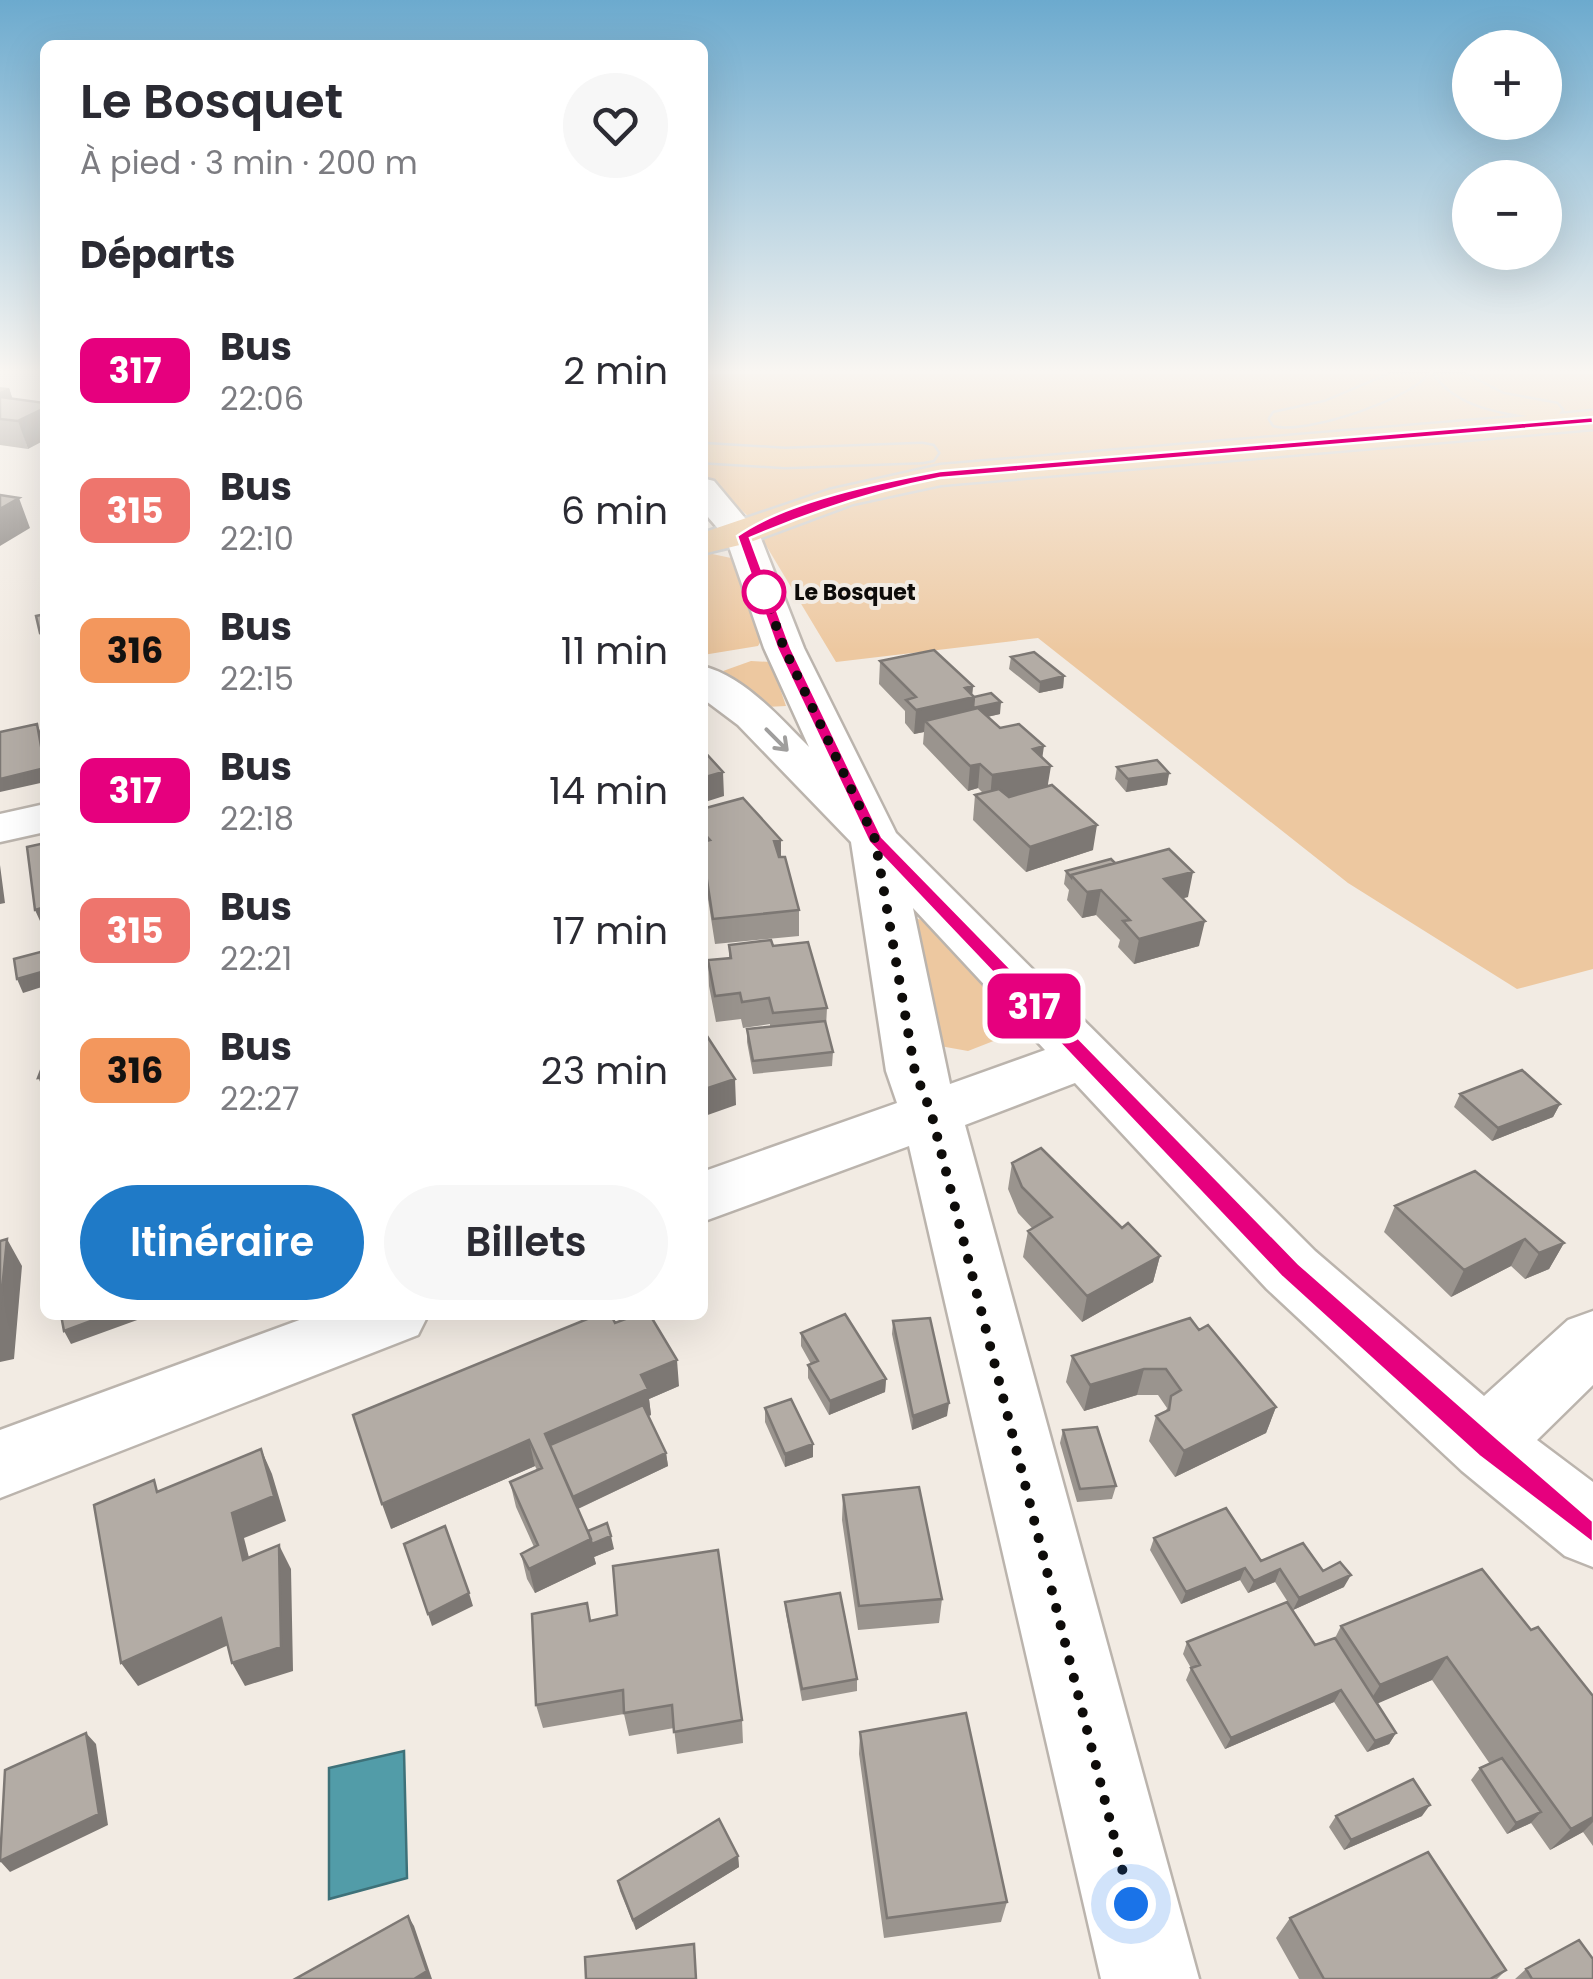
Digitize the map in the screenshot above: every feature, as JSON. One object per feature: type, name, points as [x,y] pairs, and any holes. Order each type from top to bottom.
[{"type":"main road","points":[[708,543],[743,536],[823,502],[875,487],[940,475],[1039,466]]},
{"type":"street","points":[[708,495],[743,536],[735,660],[753,716],[1290,1270],[1489,1448],[1593,1530]]},
{"type":"street","points":[[735,660],[875,839],[915,1072],[931,1112],[1150,1979]]},
{"type":"street","points":[[0,828],[40,819]]},
{"type":"street","points":[[708,1196],[1083,1058]]},
{"type":"street","points":[[0,1464],[380,1320]]},
{"type":"street","points":[[1489,1448],[1518,1409],[1593,1341]]},
{"type":"shaded area","points":[[708,466],[1593,466],[1593,969],[1517,989],[1348,883],[1038,638],[836,662],[749,517],[708,479]]},
{"type":"shaded area","points":[[708,553],[731,558],[762,639],[758,646],[708,654]]},
{"type":"shaded area","points":[[751,661],[771,662],[786,706],[766,707],[723,671]]},
{"type":"shaded area","points":[[919,919],[929,924],[1014,1018],[1014,1033],[968,1051],[940,1046],[913,921]]},
{"type":"water","points":[[404,1751],[407,1878],[329,1899],[329,1768]]},
{"type":"building","points":[[0,495],[19,498],[0,509]]},
{"type":"building","points":[[934,650],[973,686],[965,688],[974,697],[916,710],[906,700],[916,697],[880,661]]},
{"type":"building","points":[[1034,652],[1064,676],[1040,682],[1011,657]]},
{"type":"building","points":[[991,693],[1001,702],[973,708],[974,697]]},
{"type":"building","points":[[978,708],[1000,728],[1019,724],[1044,746],[1033,749],[1051,766],[992,775],[980,764],[970,766],[925,721]]},
{"type":"building","points":[[37,724],[40,769],[0,779],[0,732]]},
{"type":"building","points":[[708,756],[723,772],[708,776]]},
{"type":"building","points":[[1157,760],[1169,773],[1128,779],[1117,767]]},
{"type":"building","points":[[1052,785],[1097,825],[1030,847],[975,795],[999,789],[1009,797]]},
{"type":"building","points":[[743,798],[781,840],[774,841],[779,857],[785,857],[799,910],[713,919],[708,887],[708,807]]},
{"type":"building","points":[[40,844],[40,908],[35,910],[27,847]]},
{"type":"building","points":[[1169,849],[1193,872],[1164,879],[1205,921],[1139,939],[1123,921],[1130,920],[1101,890],[1087,892],[1071,875]]},
{"type":"building","points":[[1111,859],[1115,863],[1071,877],[1066,871]]},
{"type":"building","points":[[771,940],[773,946],[808,942],[827,1008],[773,1013],[769,998],[742,1002],[740,993],[715,996],[708,960],[731,958],[729,945]]},
{"type":"building","points":[[40,952],[40,972],[17,979],[14,959]]},
{"type":"building","points":[[825,1021],[833,1052],[753,1061],[747,1029]]},
{"type":"building","points":[[708,1038],[735,1079],[708,1088]]},
{"type":"building","points":[[1522,1070],[1560,1104],[1498,1128],[1460,1094]]},
{"type":"building","points":[[1041,1148],[1122,1228],[1128,1223],[1160,1256],[1087,1296],[1028,1231],[1052,1217],[1022,1187],[1012,1163]]},
{"type":"building","points":[[1475,1171],[1564,1243],[1539,1253],[1525,1239],[1464,1270],[1395,1206]]},
{"type":"building","points":[[7,1239],[0,1310],[0,1241]]},
{"type":"building","points":[[845,1314],[886,1379],[830,1401],[808,1365],[818,1361],[801,1333]]},
{"type":"building","points":[[930,1318],[949,1403],[913,1416],[893,1321]]},
{"type":"building","points":[[1190,1318],[1199,1330],[1208,1325],[1276,1407],[1184,1451],[1156,1416],[1169,1410],[1171,1396],[1181,1390],[1166,1369],[1144,1369],[1090,1385],[1072,1356]]},
{"type":"building","points":[[62,1320],[94,1320],[64,1331]]},
{"type":"building","points":[[585,1320],[653,1320],[677,1360],[641,1375],[648,1389],[545,1434],[591,1539],[529,1569],[521,1554],[538,1545],[510,1482],[542,1468],[529,1440],[382,1504],[353,1415]]},
{"type":"building","points":[[791,1399],[813,1444],[785,1454],[765,1408]]},
{"type":"building","points":[[643,1405],[666,1453],[573,1497],[550,1445]]},
{"type":"building","points":[[1097,1427],[1116,1486],[1080,1489],[1063,1430]]},
{"type":"building","points":[[261,1449],[274,1496],[232,1513],[243,1560],[279,1545],[281,1647],[232,1663],[221,1618],[121,1663],[94,1505],[154,1480],[157,1492]]},
{"type":"building","points":[[919,1487],[942,1599],[859,1606],[843,1495]]},
{"type":"building","points":[[1226,1508],[1261,1561],[1303,1543],[1323,1571],[1340,1562],[1351,1575],[1299,1598],[1280,1569],[1254,1581],[1245,1568],[1186,1592],[1154,1538]]},
{"type":"building","points":[[607,1523],[611,1536],[592,1544],[588,1531]]},
{"type":"building","points":[[445,1526],[469,1593],[428,1614],[404,1544]]},
{"type":"building","points":[[718,1550],[742,1720],[674,1732],[672,1705],[624,1713],[623,1690],[536,1705],[532,1614],[587,1603],[590,1621],[617,1615],[613,1566]]},
{"type":"building","points":[[1482,1569],[1531,1630],[1538,1627],[1593,1696],[1593,1817],[1571,1829],[1447,1657],[1380,1685],[1341,1626]]},
{"type":"building","points":[[840,1593],[857,1679],[802,1689],[785,1602]]},
{"type":"building","points":[[1287,1602],[1315,1645],[1335,1638],[1396,1733],[1375,1741],[1341,1690],[1231,1738],[1191,1668],[1200,1665],[1187,1642]]},
{"type":"building","points":[[966,1713],[1007,1902],[887,1918],[860,1732]]},
{"type":"building","points":[[86,1733],[99,1814],[0,1861],[5,1770]]},
{"type":"building","points":[[1502,1758],[1541,1812],[1516,1823],[1480,1768]]},
{"type":"building","points":[[1413,1779],[1430,1805],[1351,1840],[1336,1816]]},
{"type":"building","points":[[719,1819],[738,1856],[633,1920],[618,1881]]},
{"type":"building","points":[[1428,1852],[1506,1970],[1490,1979],[1324,1979],[1290,1918]]},
{"type":"building","points":[[408,1916],[427,1971],[414,1979],[295,1979]]},
{"type":"building","points":[[1579,1940],[1593,1959],[1593,1979],[1532,1979],[1526,1969]]},
{"type":"building","points":[[694,1944],[696,1979],[586,1979],[585,1957]]},
{"type":"bus line","name":"317","points":[[1037,466],[940,475],[875,487],[823,502],[743,536],[784,648],[875,839],[1290,1270],[1489,1448],[1593,1530]]},
{"type":"place","name":"Le Bosquet","points":[[764,592]]},
{"type":"route","points":[[764,592],[784,648],[875,839],[915,1072],[931,1112],[1131,1904]]}]
